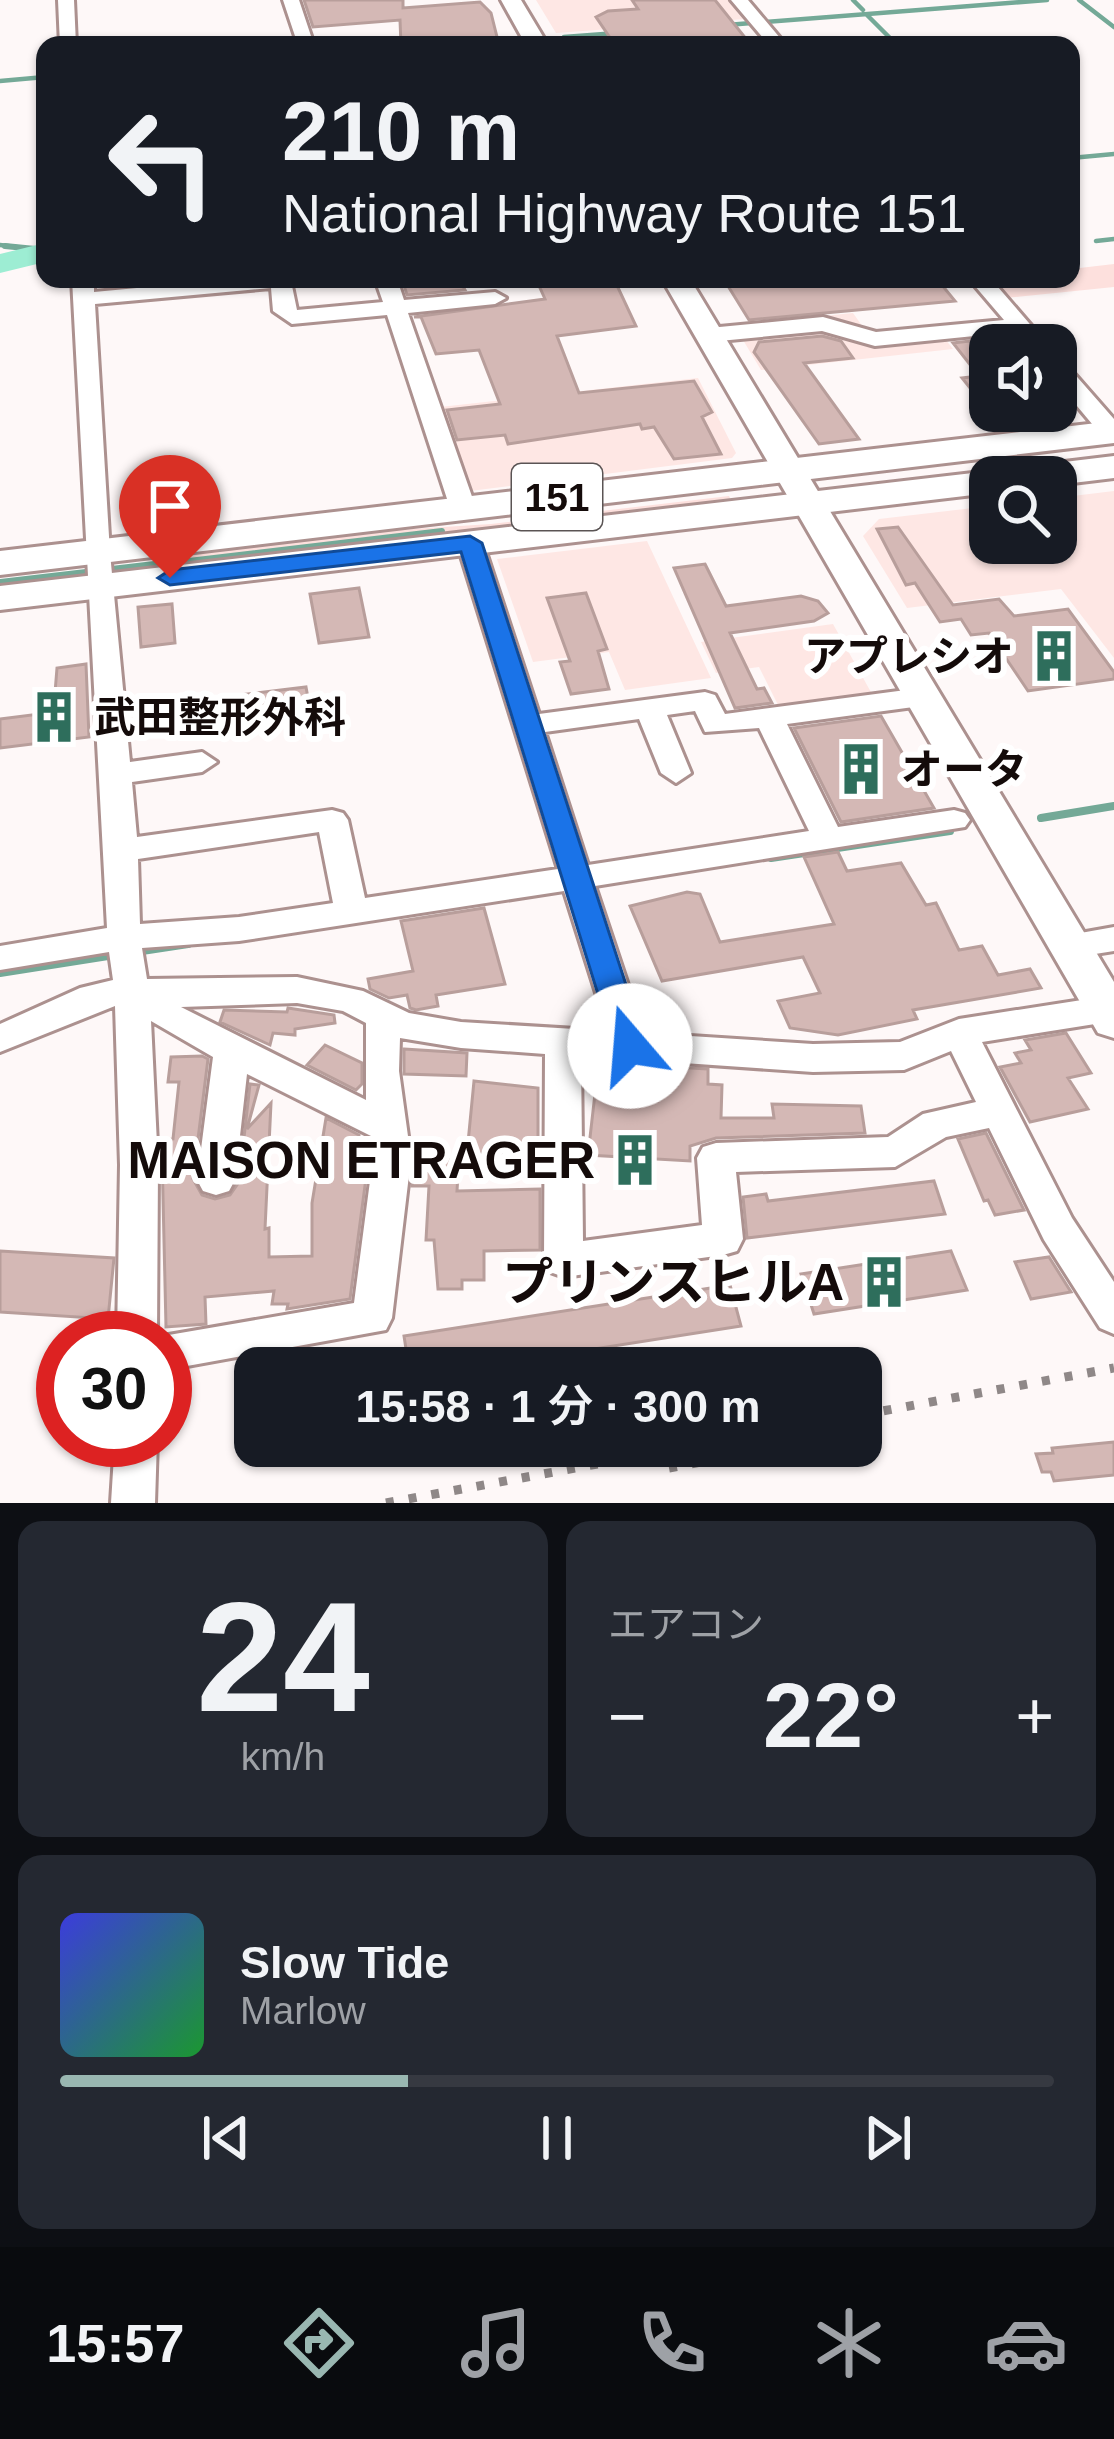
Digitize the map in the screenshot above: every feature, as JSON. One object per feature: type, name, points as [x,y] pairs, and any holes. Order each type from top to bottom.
[{"type":"highway","name":"151","points":[[466,526],[787,469],[1113,444]]},
{"type":"highway","points":[[1077,458],[1113,444]]},
{"type":"highway","name":"151","points":[[0,598],[98,569],[466,526],[807,503],[969,484]]},
{"type":"highway","name":"151","points":[[0,563],[98,569]]},
{"type":"main road","points":[[511,0],[532,36]]},
{"type":"main road","points":[[681,288],[1112,1013]]},
{"type":"street","points":[[66,0],[68,36]]},
{"type":"street","points":[[291,0],[303,36]]},
{"type":"street","points":[[739,0],[770,36]]},
{"type":"street","points":[[290,288],[284,311],[292,317],[495,298]]},
{"type":"street","points":[[389,288],[630,1046]]},
{"type":"street","points":[[988,288],[1019,324]]},
{"type":"street","points":[[84,289],[98,569],[122,850],[124,938],[132,990],[139,1165],[137,1311]]},
{"type":"street","points":[[709,335],[823,324],[875,340],[969,330]]},
{"type":"street","points":[[1077,396],[1113,444]]},
{"type":"street","points":[[528,725],[705,701],[715,725],[921,697]]},
{"type":"street","points":[[650,709],[676,773]]},
{"type":"street","points":[[769,718],[827,839]]},
{"type":"street","points":[[116,774],[202,762]]},
{"type":"street","points":[[122,850],[332,820],[351,912]]},
{"type":"street","points":[[0,958],[124,938],[238,929],[954,820]]},
{"type":"street","points":[[1070,946],[1114,939]]},
{"type":"street","points":[[132,990],[186,1028],[387,1127]]},
{"type":"street","points":[[0,1039],[92,997],[132,990],[176,994],[297,990],[351,1000],[402,1025],[461,1035],[813,1058],[904,1056],[959,1031],[1112,1013]]},
{"type":"street","points":[[192,1348],[372,1318],[392,1158],[381,1071],[384,1016]]},
{"type":"street","points":[[959,1031],[1058,1229],[1114,1316]]},
{"type":"street","points":[[563,1041],[563,1260],[723,1239],[716,1158],[895,1152],[936,1124],[998,1112]]},
{"type":"street","points":[[216,1180],[232,1049]]},
{"type":"street","points":[[133,1503],[135,1467]]},
{"type":"shaded area","points":[[536,0],[729,0],[745,19],[556,33]]},
{"type":"shaded area","points":[[1114,264],[1114,287],[1005,298],[996,288],[1080,288],[1080,268]]},
{"type":"shaded area","points":[[853,313],[870,337],[938,330],[953,349],[761,370],[734,325]]},
{"type":"shaded area","points":[[698,378],[736,453],[732,458],[470,491],[440,407]]},
{"type":"shaded area","points":[[1114,491],[1114,658],[1061,589],[907,608],[863,536],[879,519],[969,508],[969,564],[1077,564],[1077,495]]},
{"type":"shaded area","points":[[729,496],[734,506],[153,568],[151,557],[319,535],[491,524]]},
{"type":"shaded area","points":[[647,541],[711,678],[625,690],[609,652],[533,662],[497,559]]},
{"type":"shaded area","points":[[833,624],[872,694],[779,707],[759,667],[716,673],[701,642]]},
{"type":"building","points":[[304,0],[403,0],[403,8],[480,2],[491,13],[497,36],[401,36],[400,20],[313,27]]},
{"type":"building","points":[[632,0],[715,0],[744,36],[609,36],[596,17],[608,11],[638,9]]},
{"type":"building","points":[[405,288],[465,290],[407,295]]},
{"type":"building","points":[[540,288],[618,288],[636,326],[557,336],[579,393],[694,381],[712,412],[702,417],[721,454],[674,459],[654,427],[642,429],[640,424],[508,444],[505,435],[457,440],[447,410],[500,404],[479,350],[436,354],[421,317],[414,317],[545,299]]},
{"type":"building","points":[[729,288],[944,288],[955,301],[749,320]]},
{"type":"building","points":[[822,336],[841,341],[853,358],[804,363],[859,439],[819,444],[754,352],[759,342]]},
{"type":"building","points":[[969,341],[969,363],[953,343]]},
{"type":"building","points":[[898,527],[953,605],[999,599],[1014,616],[1068,609],[1114,672],[1114,679],[1028,691],[989,633],[971,635],[961,619],[940,622],[915,583],[906,585],[877,529]]},
{"type":"building","points":[[705,564],[726,606],[801,596],[818,601],[828,613],[814,621],[730,633],[757,689],[764,688],[772,703],[735,708],[674,568]]},
{"type":"building","points":[[359,588],[369,637],[319,643],[310,594]]},
{"type":"building","points":[[586,593],[607,649],[598,651],[609,689],[571,694],[560,662],[570,661],[547,598]]},
{"type":"building","points":[[172,604],[175,643],[141,647],[138,607]]},
{"type":"building","name":"武田整形外科","points":[[86,664],[89,737],[0,748],[0,719],[40,714],[40,707],[54,705],[57,668]]},
{"type":"building","points":[[306,687],[310,709],[208,721],[205,699]]},
{"type":"building","name":"オータ","points":[[881,716],[934,808],[841,822],[794,728]]},
{"type":"building","points":[[838,852],[847,871],[901,863],[926,905],[936,903],[959,950],[982,946],[998,975],[1030,969],[1041,988],[913,1010],[917,1019],[838,1035],[790,1028],[778,1001],[820,993],[803,957],[662,981],[630,906],[687,892],[700,894],[720,942],[834,924],[804,857]]},
{"type":"building","points":[[484,908],[505,984],[436,995],[438,1006],[416,1010],[410,1008],[407,995],[389,998],[370,989],[368,979],[413,971],[401,921]]},
{"type":"building","points":[[288,1008],[334,1015],[335,1023],[295,1029],[295,1035],[273,1033],[270,1045],[220,1022],[224,1010],[287,1012]]},
{"type":"building","points":[[1066,1033],[1091,1073],[1068,1078],[1088,1109],[1030,1122],[1000,1067],[1021,1063],[1015,1053],[1031,1050],[1025,1040]]},
{"type":"building","points":[[325,1045],[362,1063],[362,1084],[356,1090],[307,1065]]},
{"type":"building","points":[[404,1049],[467,1053],[466,1076],[404,1074]]},
{"type":"building","points":[[171,1057],[208,1059],[193,1179],[202,1195],[215,1199],[230,1195],[239,1182],[250,1084],[259,1085],[247,1129],[271,1103],[265,1229],[269,1228],[269,1257],[312,1256],[312,1203],[326,1118],[359,1135],[356,1163],[368,1163],[350,1299],[287,1309],[288,1304],[272,1304],[274,1291],[205,1297],[206,1324],[192,1325],[192,1311],[166,1311],[162,1154],[163,1140],[173,1139],[179,1082],[168,1082]]},
{"type":"building","points":[[656,1066],[708,1069],[708,1084],[722,1085],[721,1118],[774,1118],[772,1104],[861,1106],[865,1133],[716,1138],[690,1146],[690,1161],[588,1155],[598,1067],[655,1072]]},
{"type":"building","points":[[474,1081],[538,1088],[538,1152],[467,1153]]},
{"type":"building","points":[[986,1133],[1024,1210],[995,1215],[988,1200],[984,1201],[958,1139]]},
{"type":"building","points":[[415,1159],[459,1159],[457,1191],[540,1189],[540,1250],[484,1251],[484,1280],[462,1280],[462,1289],[438,1289],[434,1240],[426,1240],[429,1186],[412,1186]]},
{"type":"building","points":[[934,1181],[945,1214],[747,1238],[743,1197],[766,1194],[768,1201]]},
{"type":"building","points":[[0,1251],[114,1258],[109,1311],[0,1312]]},
{"type":"building","name":"プリンスヒルA","points":[[951,1251],[967,1290],[814,1314],[801,1274]]},
{"type":"building","points":[[1049,1257],[1071,1292],[1031,1299],[1015,1262]]},
{"type":"building","points":[[730,1285],[741,1326],[607,1347],[406,1347],[404,1336]]},
{"type":"building","points":[[1114,1442],[1114,1475],[1054,1481],[1051,1472],[1042,1472],[1036,1454],[1053,1453],[1052,1448]]},
{"type":"waterway","points":[[853,0],[863,10]]},
{"type":"waterway","points":[[727,25],[1047,0]]},
{"type":"waterway","points":[[1079,0],[1114,27]]},
{"type":"waterway","points":[[867,15],[888,36]]},
{"type":"waterway","points":[[577,36],[617,33]]},
{"type":"waterway","points":[[0,81],[36,78]]},
{"type":"waterway","points":[[1080,157],[1114,154]]},
{"type":"waterway","points":[[1096,241],[1114,239]]},
{"type":"waterway","points":[[0,245],[20,248]]},
{"type":"waterway","points":[[5,246],[20,248]]},
{"type":"waterway","points":[[20,248],[36,249]]},
{"type":"waterway","points":[[20,248],[32,249]]},
{"type":"waterway","points":[[0,264],[36,254]]},
{"type":"waterway","points":[[138,567],[442,531]]},
{"type":"waterway","points":[[0,583],[163,564]]},
{"type":"waterway","points":[[1041,818],[1114,806]]},
{"type":"waterway","points":[[771,858],[950,831]]},
{"type":"waterway","points":[[142,951],[188,944]]},
{"type":"waterway","points":[[0,973],[108,956]]},
{"type":"railway","points":[[882,1411],[1114,1368]]},
{"type":"railway","points":[[386,1503],[581,1467]]},
{"type":"railway","points":[[669,1468],[674,1467]]},
{"type":"place","name":"アプレシオ","points":[[1054,656]]},
{"type":"place","name":"武田整形外科","points":[[54,717]]},
{"type":"place","name":"オータ","points":[[861,769]]},
{"type":"place","name":"MAISON ETRAGER","points":[[635,1160]]},
{"type":"place","name":"プリンスヒルA","points":[[884,1282]]},
{"type":"route","points":[[170,578],[470,543],[630,1046]]}]
